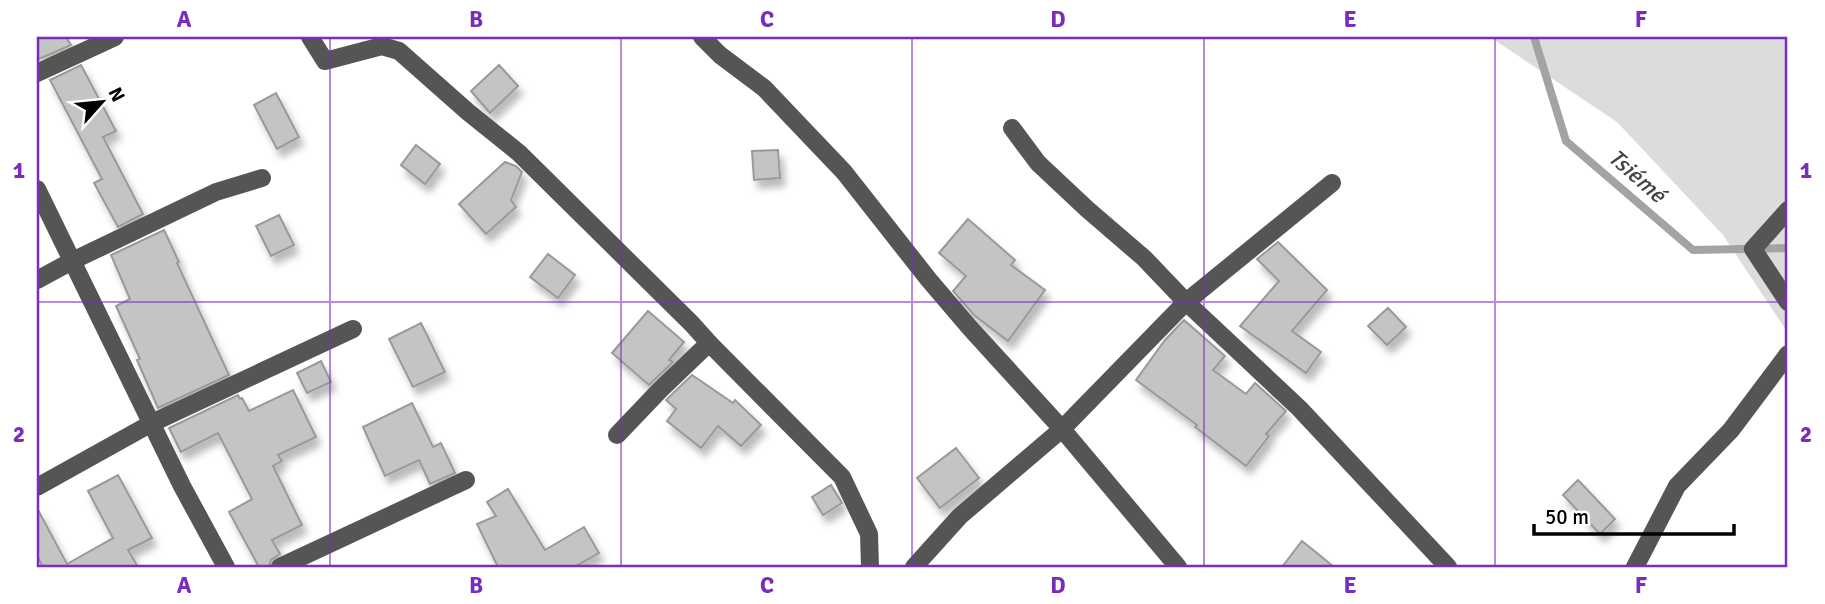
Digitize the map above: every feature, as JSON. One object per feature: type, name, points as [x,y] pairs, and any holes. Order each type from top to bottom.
[{"type":"street","points":[[37,74],[115,37]]},
{"type":"street","points":[[310,37],[325,61],[382,46],[399,51],[519,153],[842,477],[869,534],[870,567]]},
{"type":"street","points":[[702,37],[720,55],[764,88],[844,172],[929,281],[1062,429],[1178,567]]},
{"type":"street","points":[[1012,128],[1038,163],[1144,258],[1186,302],[1299,408],[1448,567]]},
{"type":"street","points":[[37,280],[216,192],[262,178]]},
{"type":"street","points":[[917,566],[960,516],[1062,429],[1186,302],[1332,183]]},
{"type":"street","points":[[37,189],[182,486],[226,567]]},
{"type":"street","points":[[1788,210],[1753,249],[1788,302]]},
{"type":"street","points":[[37,487],[152,423],[353,329]]},
{"type":"street","points":[[617,435],[709,343]]},
{"type":"street","points":[[1635,567],[1677,486],[1731,430],[1788,354]]},
{"type":"street","points":[[280,567],[466,480]]},
{"type":"shaded area","points":[[1490,37],[1788,37],[1788,333],[1723,235],[1617,122]]},
{"type":"building","points":[[37,37],[66,37],[71,45],[39,59]]},
{"type":"building","points":[[81,65],[116,131],[103,137],[143,214],[118,227],[94,183],[102,179],[50,80]]},
{"type":"building","points":[[499,65],[518,86],[490,113],[471,91]]},
{"type":"building","points":[[276,93],[299,137],[277,149],[254,105]]},
{"type":"building","points":[[416,145],[440,164],[425,184],[401,165]]},
{"type":"building","points":[[778,150],[780,178],[754,180],[752,151]]},
{"type":"building","points":[[505,162],[516,166],[522,172],[511,200],[516,207],[486,234],[459,204]]},
{"type":"building","points":[[279,215],[294,245],[271,256],[256,226]]},
{"type":"building","points":[[968,219],[1015,260],[1011,265],[1045,290],[1008,341],[974,315],[953,291],[966,276],[939,253]]},
{"type":"building","points":[[164,230],[229,375],[158,408],[116,306],[130,299],[111,255]]},
{"type":"building","points":[[1278,242],[1327,290],[1292,331],[1321,352],[1306,373],[1240,326],[1279,281],[1257,259]]},
{"type":"building","points":[[548,254],[575,275],[558,298],[530,277]]},
{"type":"building","points":[[1388,308],[1406,327],[1387,345],[1368,326]]},
{"type":"building","points":[[648,311],[684,342],[669,360],[673,362],[649,385],[612,353]]},
{"type":"building","points":[[1184,320],[1225,356],[1213,370],[1246,394],[1255,383],[1286,411],[1266,434],[1269,436],[1246,466],[1195,427],[1197,425],[1136,380],[1165,340]]},
{"type":"building","points":[[421,323],[445,372],[413,387],[389,339]]},
{"type":"building","points":[[321,361],[331,382],[307,393],[297,373]]},
{"type":"building","points":[[692,375],[733,403],[735,400],[761,425],[741,446],[718,426],[701,448],[667,421],[676,409],[666,400]]},
{"type":"building","points":[[293,390],[316,437],[278,455],[282,461],[273,466],[302,525],[272,540],[280,554],[271,560],[269,567],[259,567],[229,512],[252,499],[218,433],[181,452],[169,428],[238,395],[249,411]]},
{"type":"building","points":[[412,403],[433,447],[441,443],[455,473],[430,484],[419,460],[385,476],[363,427]]},
{"type":"building","points":[[956,448],[979,478],[940,508],[917,478]]},
{"type":"building","points":[[118,475],[152,538],[128,550],[138,567],[43,567],[37,556],[37,508],[67,564],[113,538],[88,491]]},
{"type":"building","points":[[1578,480],[1615,519],[1600,534],[1563,495]]},
{"type":"building","points":[[831,485],[842,503],[823,515],[812,497]]},
{"type":"building","points":[[508,489],[545,550],[584,527],[599,553],[574,567],[498,567],[477,524],[496,516],[487,502]]},
{"type":"building","points":[[1302,541],[1334,567],[1282,567]]},
{"type":"waterway","name":"Tsiémé","points":[[1534,37],[1566,141],[1693,250],[1788,248]]}]
